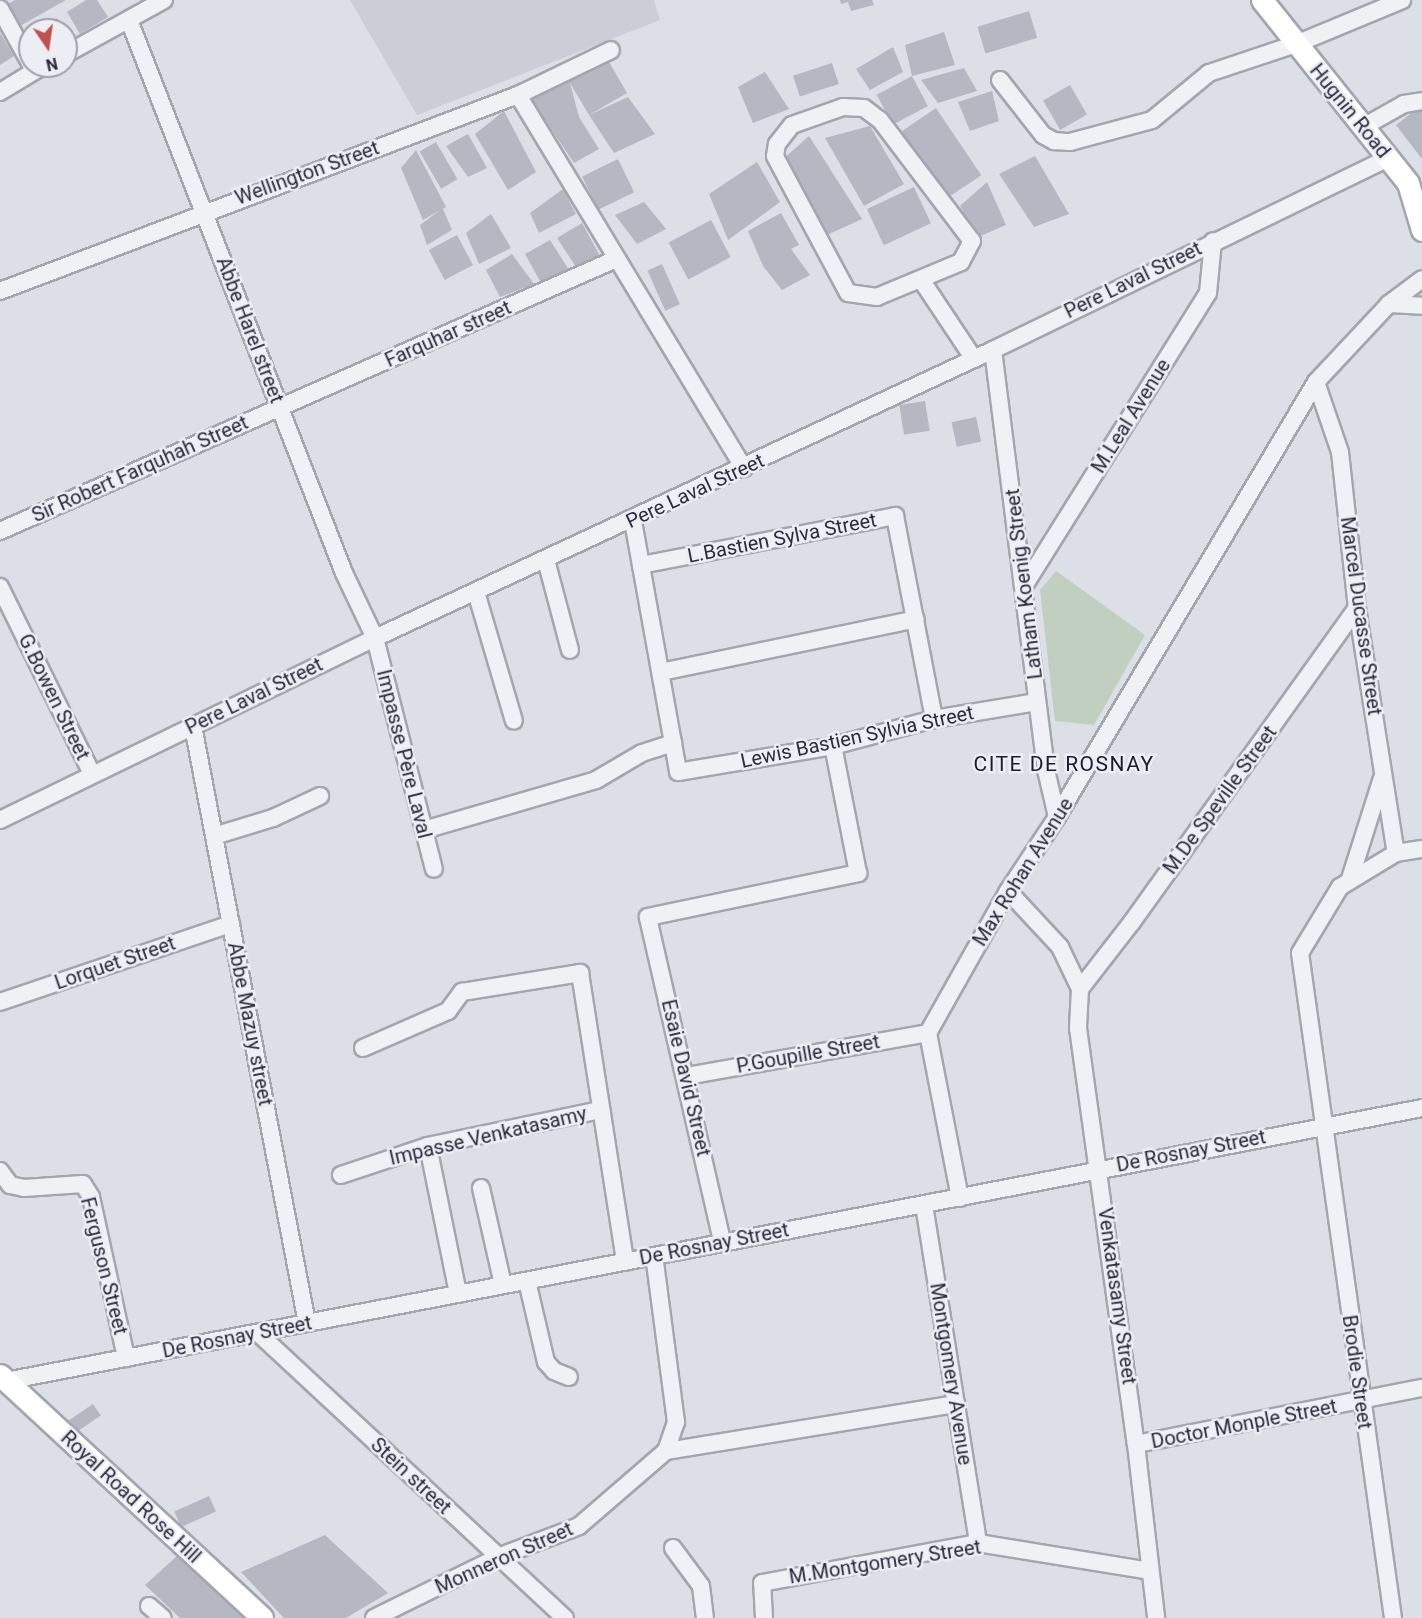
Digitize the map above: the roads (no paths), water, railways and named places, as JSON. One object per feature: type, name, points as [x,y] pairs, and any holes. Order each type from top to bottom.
[{"type":"main road","name":"Hugnin Road","points":[[1262,0],[1415,190],[1422,231]]},
{"type":"main road","name":"Royal Road Rose Hill","points":[[3,1378],[262,1618]]},
{"type":"street","points":[[78,48],[164,0]]},
{"type":"street","points":[[1000,80],[1042,135],[1054,141],[1070,142],[1152,120],[1209,73],[1296,44],[1402,0]]},
{"type":"street","points":[[0,9],[18,38]]},
{"type":"street","name":"Abbe Harel street","points":[[129,20],[344,573],[375,638]]},
{"type":"street","name":"Wellington Street","points":[[0,291],[204,211],[518,95],[611,50]]},
{"type":"street","points":[[0,92],[19,78]]},
{"type":"street","points":[[518,95],[744,468]]},
{"type":"street","points":[[1363,127],[1404,104],[1422,101]]},
{"type":"street","points":[[843,107],[864,108],[880,120],[972,241],[961,262],[922,281],[877,297],[848,292],[776,164],[777,144],[792,124],[843,107]]},
{"type":"street","name":"Pere Laval Street","points":[[0,820],[375,638],[633,521],[993,350],[1213,240],[1388,158]]},
{"type":"street","name":"M.Leal Avenue","points":[[1026,583],[1208,293],[1213,240]]},
{"type":"street","name":"Farquhar street","points":[[281,408],[616,260]]},
{"type":"street","name":"Max Rohan Avenue","points":[[928,1033],[1008,891],[1057,817],[1316,382],[1389,304],[1422,279]]},
{"type":"street","points":[[922,281],[974,359]]},
{"type":"street","points":[[1389,304],[1422,306]]},
{"type":"street","name":"Latham Koenig Street","points":[[993,350],[1026,583],[1037,702],[1057,817]]},
{"type":"street","name":"Marcel Ducasse Street","points":[[1316,382],[1340,452],[1357,608],[1396,853]]},
{"type":"street","name":"Sir Robert Farquhah Street","points":[[0,531],[281,408]]},
{"type":"street","name":"L.Bastien Sylva Street","points":[[641,565],[895,516],[934,719]]},
{"type":"street","points":[[424,830],[596,780],[642,753],[673,743],[633,521]]},
{"type":"street","points":[[546,560],[570,650]]},
{"type":"street","name":"G.Bowen Street","points":[[0,587],[92,774]]},
{"type":"street","points":[[476,592],[514,721]]},
{"type":"street","name":"M.De Speville Street","points":[[1080,989],[1132,922],[1357,608]]},
{"type":"street","points":[[662,672],[916,619]]},
{"type":"street","name":"Impasse Père Laval","points":[[375,638],[434,869]]},
{"type":"street","name":"Lewis Bastien Sylvia Street","points":[[673,743],[678,772],[833,746],[934,719],[1037,702]]},
{"type":"street","name":"Abbe Mazuy street","points":[[193,726],[307,1323]]},
{"type":"street","name":"Esaie David Street","points":[[722,1241],[687,1076],[648,917],[858,873],[833,746]]},
{"type":"street","points":[[1326,1126],[1300,953],[1345,883],[1383,774]]},
{"type":"street","points":[[214,836],[273,818],[320,796]]},
{"type":"street","points":[[1345,883],[1396,853],[1422,849]]},
{"type":"street","name":"Venkatasamy Street","points":[[1008,891],[1060,947],[1080,989],[1078,1028],[1100,1168],[1156,1618]]},
{"type":"street","name":"Lorquet Street","points":[[0,1002],[231,924]]},
{"type":"street","points":[[363,1048],[448,1011],[462,992],[580,973],[625,1262]]},
{"type":"street","points":[[928,1033],[960,1198]]},
{"type":"street","name":"P.Goupille Street","points":[[687,1076],[928,1033]]},
{"type":"street","name":"De Rosnay Street","points":[[3,1378],[258,1333],[654,1257],[722,1241],[924,1205],[1100,1168],[1422,1108]]},
{"type":"street","name":"Impasse Venkatasamy","points":[[341,1175],[428,1146],[601,1110]]},
{"type":"street","name":"Brodie Street","points":[[1326,1126],[1360,1402],[1393,1618]]},
{"type":"street","points":[[428,1146],[458,1294]]},
{"type":"street","name":"Ferguson Street","points":[[0,1171],[10,1185],[24,1188],[74,1181],[83,1184],[91,1197],[126,1358]]},
{"type":"street","points":[[481,1188],[503,1286]]},
{"type":"street","name":"Montgomery Avenue","points":[[924,1205],[978,1543]]},
{"type":"street","points":[[654,1257],[676,1422],[666,1451],[956,1404]]},
{"type":"street","points":[[527,1281],[546,1362],[554,1371],[569,1377]]},
{"type":"street","name":"Stein street","points":[[258,1333],[565,1618]]},
{"type":"street","name":"Doctor Monple Street","points":[[1136,1444],[1360,1402],[1422,1388]]},
{"type":"street","name":"Monneron Street","points":[[374,1618],[498,1557],[579,1526],[666,1451]]},
{"type":"street","name":"M.Montgomery Street","points":[[764,1618],[762,1583],[978,1543],[1150,1571]]},
{"type":"street","points":[[673,1548],[700,1586],[705,1618]]},
{"type":"street","points":[[149,1606],[163,1618]]},
{"type":"district","name":"CITE DE ROSNAY","points":[[1064,764]]}]
